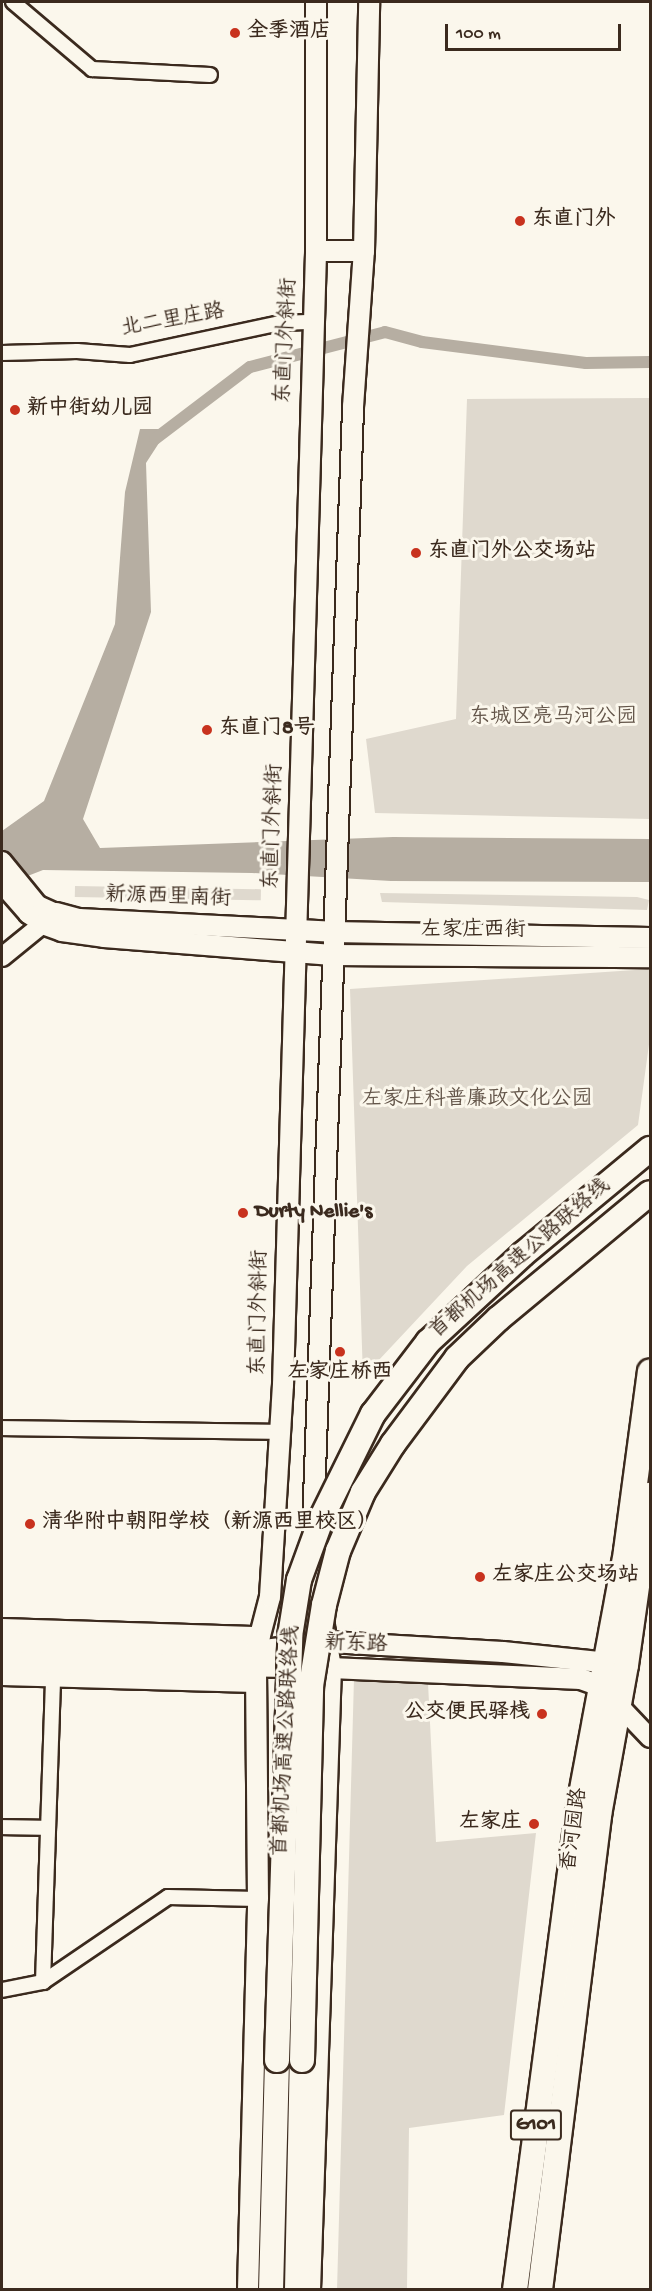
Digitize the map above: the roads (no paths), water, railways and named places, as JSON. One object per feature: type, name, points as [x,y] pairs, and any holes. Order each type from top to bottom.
[{"type":"highway","name":"首都机场高速公路联络线","points":[[271,2289],[290,1636],[299,1580],[322,1517],[373,1414],[428,1342],[523,1254],[651,1149]]},
{"type":"highway","name":"首都机场高速公路联络线","points":[[297,2289],[311,1686],[324,1605],[338,1551],[363,1492],[393,1444],[457,1358],[498,1319],[651,1193]]},
{"type":"highway","name":"香河园路","points":[[540,2289],[598,1815],[619,1706],[616,1663],[626,1551],[651,1372]]},
{"type":"highway","name":"香河园路","points":[[515,2289],[578,1811],[600,1686],[616,1663],[646,1565],[651,1495]]},
{"type":"main road","name":"东直门外斜街","points":[[248,2289],[258,1899],[257,1660],[270,1597],[280,1432],[296,929],[309,390],[316,250],[316,2]]},
{"type":"main road","points":[[310,2289],[331,1668],[330,1642],[312,1556],[332,955],[355,374],[364,251],[369,2]]},
{"type":"main road","points":[[316,250],[364,251]]},
{"type":"main road","name":"新源西里南街","points":[[41,914],[79,919],[296,929]]},
{"type":"main road","name":"新源西里南街","points":[[41,914],[104,938],[295,949]]},
{"type":"main road","name":"左家庄西街","points":[[296,929],[333,932],[651,938]]},
{"type":"main road","name":"左家庄西街","points":[[295,949],[332,955],[651,957]]},
{"type":"main road","name":"新东路","points":[[2,1662],[257,1660],[330,1642],[616,1663]]},
{"type":"main road","name":"新东路","points":[[2,1643],[257,1660],[331,1668],[581,1679],[600,1686]]},
{"type":"street","points":[[13,2],[92,69],[210,75]]},
{"type":"street","name":"北二里庄路","points":[[2,353],[77,351],[130,355],[280,323],[314,322]]},
{"type":"street","points":[[2,861],[41,914]]},
{"type":"street","points":[[2,884],[41,914]]},
{"type":"street","points":[[2,957],[41,914]]},
{"type":"street","points":[[2,1428],[280,1432]]},
{"type":"street","points":[[2,1628],[257,1660]]},
{"type":"street","points":[[2,1676],[53,1678],[257,1660]]},
{"type":"street","points":[[43,1982],[53,1678]]},
{"type":"street","points":[[600,1686],[651,1738]]},
{"type":"street","points":[[2,1827],[48,1828]]},
{"type":"street","points":[[2,1990],[43,1982],[168,1897],[258,1899]]},
{"type":"waterway","points":[[155,439],[250,367],[385,332],[422,342],[586,363],[650,362]]},
{"type":"place","name":"全季酒店","points":[[235,33]]},
{"type":"place","name":"东直门外","points":[[520,221]]},
{"type":"place","name":"新中街幼儿园","points":[[15,410]]},
{"type":"place","name":"东直门外公交场站","points":[[416,553]]},
{"type":"place","name":"东直门8号","points":[[207,730]]},
{"type":"place","name":"Durty Nellie's","points":[[243,1213]]},
{"type":"place","name":"左家庄桥西","points":[[340,1352]]},
{"type":"place","name":"清华附中朝阳学校（新源西里校区）","points":[[30,1524]]},
{"type":"place","name":"左家庄公交场站","points":[[480,1577]]},
{"type":"place","name":"公交便民驿栈","points":[[542,1714]]},
{"type":"place","name":"左家庄","points":[[534,1824]]},
{"type":"park label","name":"东城区亮马河公园","points":[[553,719]]},
{"type":"park label","name":"左家庄科普廉政文化公园","points":[[477,1101]]}]
